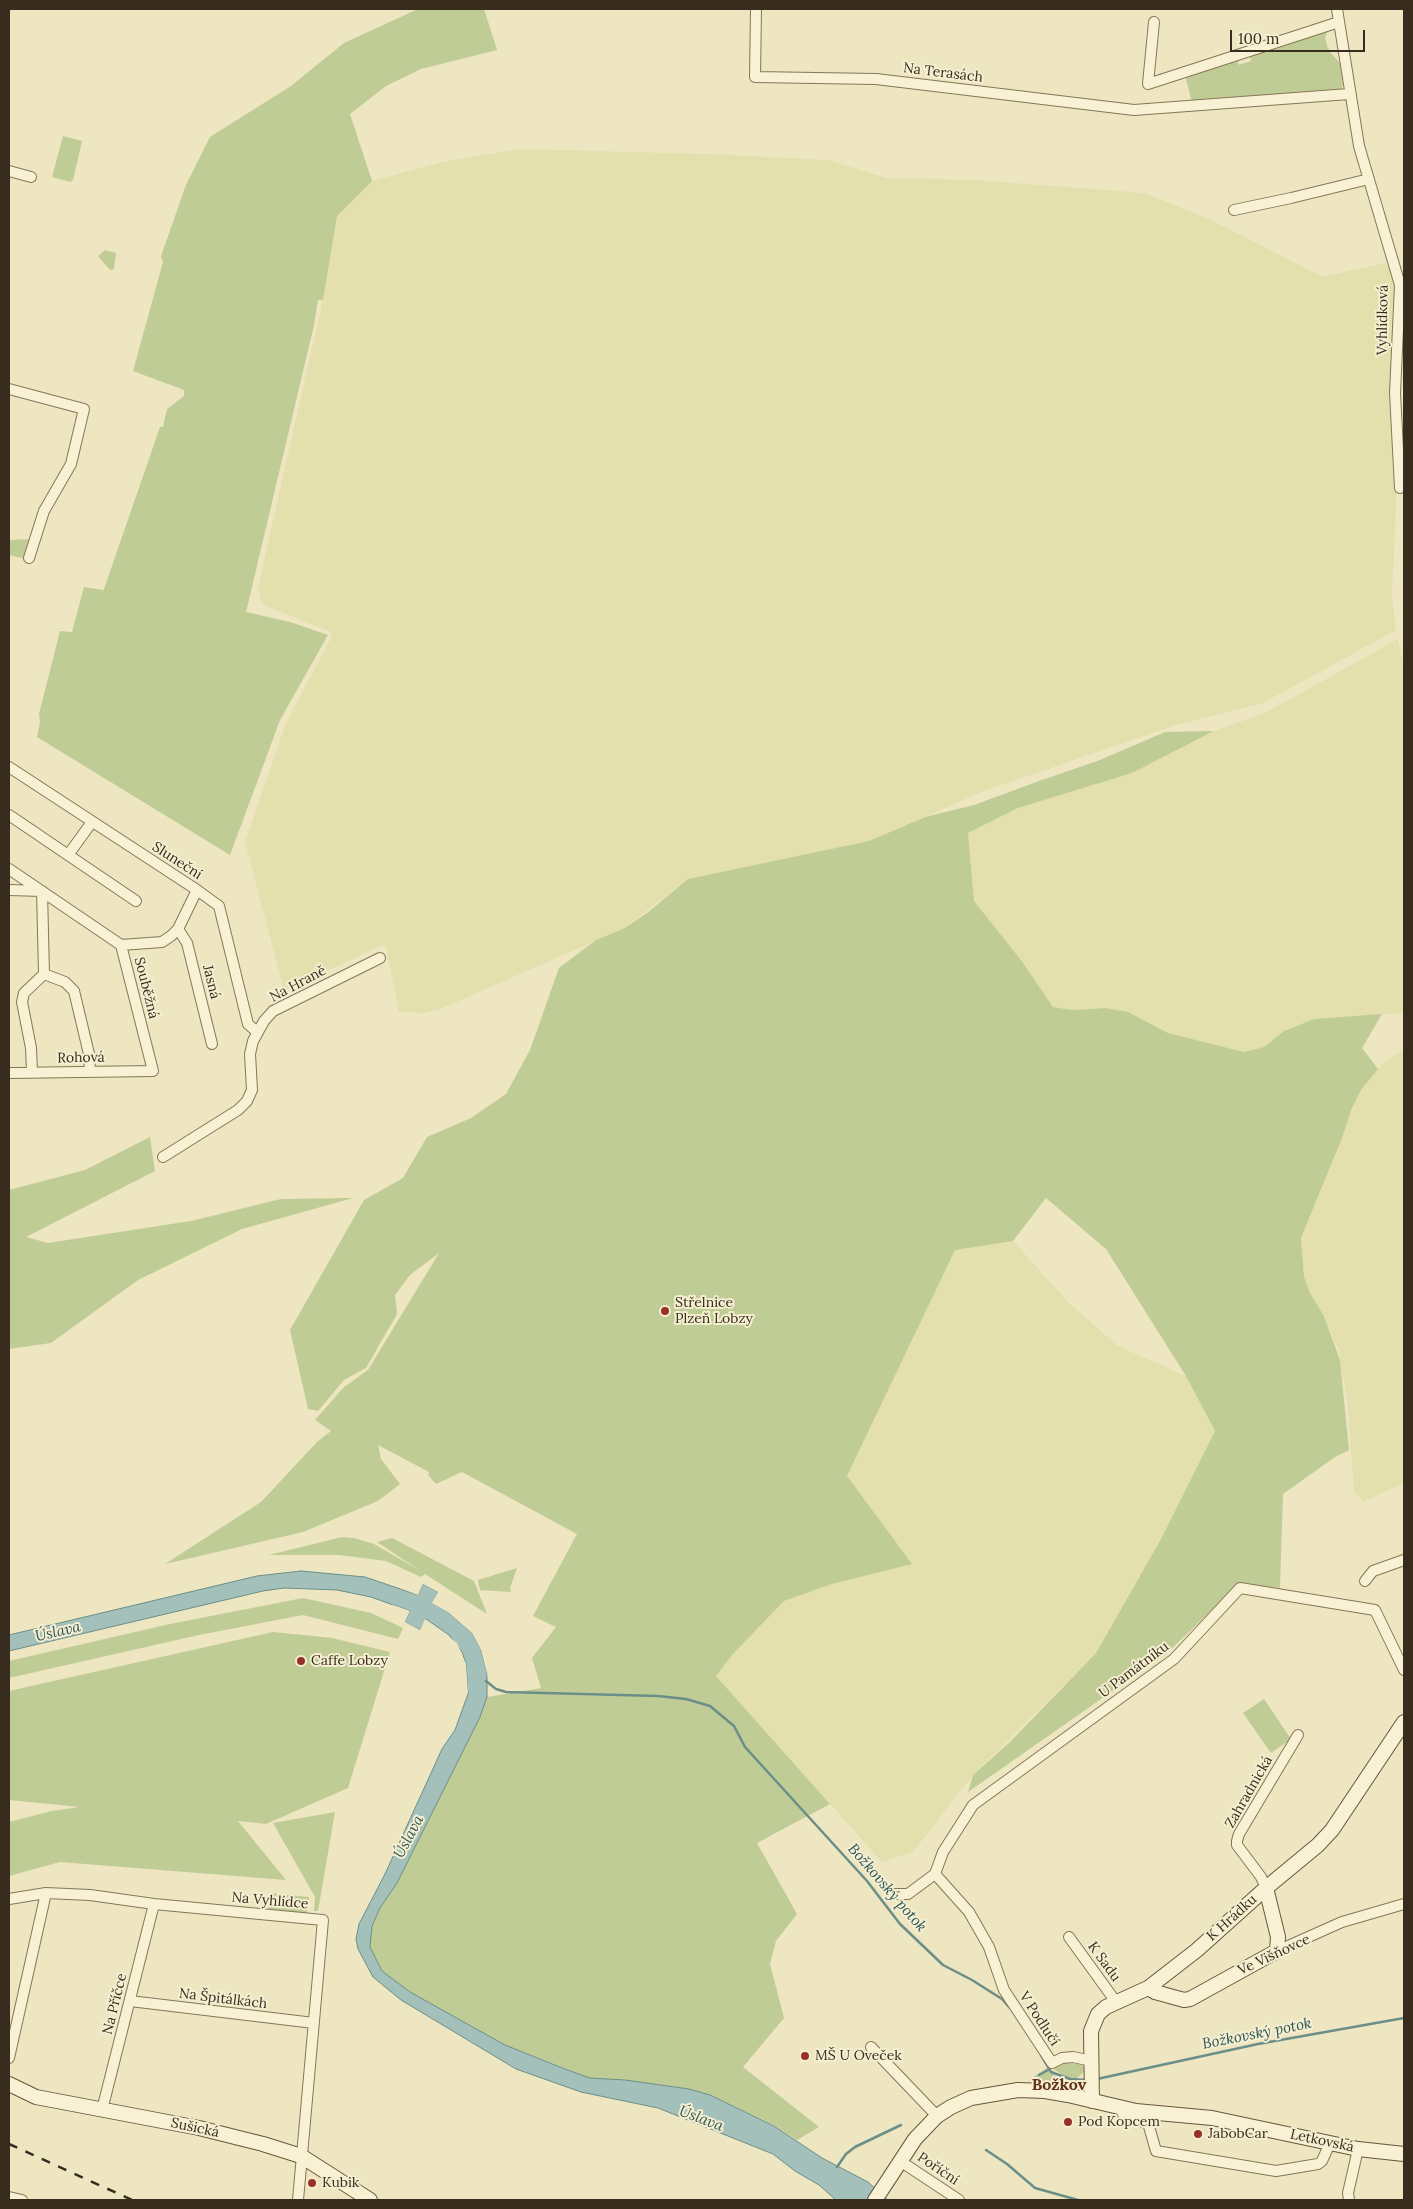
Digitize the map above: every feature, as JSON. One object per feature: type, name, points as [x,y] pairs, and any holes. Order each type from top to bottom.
[{"type":"street","name":"Na Terasách","points":[[756,9],[755,77],[876,79],[1134,110],[1349,94]]},
{"type":"street","name":"Vyhlídková","points":[[1337,9],[1349,94],[1359,146],[1400,286],[1395,394],[1400,488]]},
{"type":"street","points":[[1154,22],[1148,84],[1339,22]]},
{"type":"street","points":[[9,171],[31,176]]},
{"type":"street","points":[[1234,210],[1369,178]]},
{"type":"street","points":[[9,389],[84,409],[71,464],[44,511],[29,558]]},
{"type":"street","name":"Sluneční","points":[[9,767],[219,906],[248,1024],[257,1032]]},
{"type":"street","points":[[9,815],[136,901]]},
{"type":"street","points":[[68,855],[92,822]]},
{"type":"street","name":"Souběžná","points":[[9,869],[121,945],[153,1071]]},
{"type":"street","points":[[9,890],[42,892],[44,974],[24,993],[22,1002],[31,1048],[32,1072]]},
{"type":"street","points":[[121,945],[162,942],[178,929],[197,890]]},
{"type":"street","name":"Jasná","points":[[178,929],[187,943],[212,1044]]},
{"type":"street","name":"Na Hraně","points":[[163,1156],[238,1110],[247,1102],[252,1093],[250,1054],[257,1032],[273,1011],[380,958]]},
{"type":"street","points":[[44,974],[65,982],[74,991],[89,1054],[90,1072]]},
{"type":"street","name":"Rohová","points":[[9,1073],[153,1071]]},
{"type":"street","points":[[1365,1581],[1372,1571],[1404,1560]]},
{"type":"street","name":"U Památníku","points":[[935,1874],[943,1852],[973,1805],[1174,1659],[1240,1588],[1375,1610],[1404,1670]]},
{"type":"street","points":[[1266,1888],[1308,1854],[1332,1830],[1404,1722]]},
{"type":"street","name":"Zahradnická","points":[[1266,1888],[1261,1877],[1237,1845],[1238,1834],[1298,1735]]},
{"type":"street","points":[[892,1894],[908,1894],[935,1874]]},
{"type":"street","name":"V Podlučí","points":[[935,1874],[969,1912],[990,1947],[1004,1990],[1052,2063],[1062,2058],[1073,2057],[1092,2066]]},
{"type":"street","name":"K Hrádku","points":[[1092,2101],[1091,2031],[1093,2022],[1106,2006],[1148,1988],[1197,1950],[1266,1888],[1278,1937],[1277,1951]]},
{"type":"street","points":[[9,2058],[46,1893]]},
{"type":"street","name":"Na Vyhlídce","points":[[9,1899],[46,1893],[90,1895],[154,1904],[324,1920],[298,2200]]},
{"type":"street","name":"Na Příčce","points":[[102,2110],[154,1904]]},
{"type":"street","name":"Ve Višňovce","points":[[1148,1988],[1155,1992],[1184,2000],[1190,1999],[1277,1951],[1342,1922],[1404,1904]]},
{"type":"street","name":"K Sadu","points":[[1069,1937],[1116,2002]]},
{"type":"street","name":"Na Špitálkách","points":[[130,2001],[314,2023]]},
{"type":"street","points":[[871,2047],[937,2116]]},
{"type":"street","name":"Sušická","points":[[9,2084],[36,2097],[232,2136],[302,2156],[370,2200]]},
{"type":"street","name":"Letkovská","points":[[874,2200],[915,2139],[937,2116],[971,2098],[1018,2090],[1045,2091],[1144,2112],[1212,2118],[1358,2149],[1404,2154]]},
{"type":"street","points":[[1120,2108],[1125,2118],[1148,2123],[1156,2151],[1276,2171],[1318,2164],[1325,2156],[1330,2143]]},
{"type":"street","points":[[1349,2200],[1348,2193],[1358,2149]]},
{"type":"street","name":"Poříční","points":[[899,2163],[959,2200]]},
{"type":"street","points":[[9,2197],[22,2200]]},
{"type":"shaded area","points":[[520,149],[708,154],[828,160],[886,178],[974,180],[1145,193],[1213,221],[1323,277],[1384,263],[1391,269],[1397,287],[1396,504],[1392,596],[1396,630],[1263,703],[1173,726],[984,791],[869,841],[688,879],[623,929],[440,1009],[425,1013],[399,1012],[386,947],[382,945],[289,989],[283,986],[245,842],[286,723],[331,638],[331,632],[262,604],[258,587],[323,300],[337,216],[372,181],[442,162]]},
{"type":"shaded area","points":[[1398,639],[1404,671],[1404,1013],[1314,1019],[1284,1031],[1264,1047],[1244,1052],[1168,1033],[1128,1012],[1105,1008],[1073,1010],[1052,1007],[1021,960],[974,901],[968,833],[1018,808],[1132,773],[1214,731],[1265,713]]},
{"type":"shaded area","points":[[1404,1049],[1404,1483],[1363,1502],[1354,1491],[1347,1398],[1338,1349],[1304,1277],[1301,1238],[1342,1138],[1351,1110],[1361,1090],[1379,1067]]},
{"type":"shaded area","points":[[1013,1241],[1069,1303],[1118,1346],[1186,1376],[1215,1431],[1161,1539],[1096,1653],[973,1775],[913,1852],[882,1862],[716,1676],[733,1654],[784,1601],[832,1584],[847,1476],[955,1249]]},
{"type":"green space","points":[[418,9],[484,9],[497,50],[421,69],[386,86],[350,114],[372,181],[337,216],[323,300],[318,300],[314,325],[246,612],[290,622],[328,635],[280,720],[230,855],[37,737],[40,722],[39,714],[60,631],[72,632],[84,587],[104,589],[160,427],[163,427],[167,409],[184,396],[184,390],[133,371],[163,262],[161,256],[186,185],[210,137],[291,86],[344,43]]},
{"type":"green space","points":[[1328,31],[1325,37],[1327,46],[1340,63],[1343,85],[1340,92],[1192,102],[1185,75],[1237,58],[1239,65],[1251,61],[1249,53]]},
{"type":"green space","points":[[63,136],[82,141],[73,180],[70,182],[52,177]]},
{"type":"green space","points":[[105,250],[116,253],[114,269],[110,270],[98,256]]},
{"type":"green space","points":[[35,539],[26,559],[9,555],[9,540]]},
{"type":"green space","points":[[1214,731],[1132,773],[1018,808],[968,833],[974,901],[1021,960],[1053,1007],[1073,1010],[1105,1008],[1128,1012],[1168,1033],[1244,1052],[1264,1047],[1284,1031],[1314,1019],[1382,1014],[1362,1048],[1378,1069],[1361,1090],[1351,1110],[1342,1138],[1301,1238],[1304,1277],[1310,1293],[1324,1316],[1340,1360],[1349,1450],[1335,1457],[1283,1494],[1280,1588],[1238,1585],[1167,1653],[968,1792],[973,1775],[1010,1742],[1096,1653],[1161,1539],[1215,1431],[1186,1376],[1106,1249],[1046,1198],[1013,1241],[955,1250],[847,1476],[912,1564],[832,1584],[784,1601],[733,1654],[716,1676],[830,1804],[757,1843],[797,1914],[776,1941],[770,1964],[784,2018],[743,2067],[819,2127],[797,2140],[774,2125],[710,2095],[689,2089],[625,2080],[590,2078],[505,2045],[410,1992],[382,1971],[370,1947],[372,1926],[380,1908],[397,1883],[480,1717],[487,1697],[541,1688],[532,1658],[556,1627],[533,1616],[577,1534],[462,1472],[436,1484],[428,1475],[429,1472],[378,1445],[381,1459],[400,1484],[378,1501],[303,1532],[165,1564],[261,1502],[317,1442],[331,1431],[315,1420],[344,1387],[368,1370],[439,1253],[410,1275],[395,1295],[397,1314],[366,1368],[344,1380],[318,1411],[308,1409],[290,1330],[364,1200],[403,1178],[427,1137],[471,1118],[506,1094],[530,1050],[559,968],[596,940],[623,929],[647,913],[688,879],[869,841],[925,817],[974,805],[1100,760],[1165,732]]},
{"type":"green space","points":[[150,1137],[155,1171],[26,1237],[48,1243],[191,1221],[281,1199],[353,1198],[242,1229],[138,1280],[51,1343],[9,1349],[9,1190],[85,1170]]},
{"type":"green space","points":[[342,1537],[354,1538],[374,1544],[419,1570],[377,1542],[392,1538],[474,1581],[487,1614],[425,1574],[421,1577],[386,1561],[339,1555],[269,1555]]},
{"type":"green space","points":[[517,1568],[510,1588],[511,1592],[480,1590],[478,1580]]},
{"type":"green space","points":[[303,1598],[371,1613],[403,1628],[398,1639],[303,1615],[199,1635],[9,1678],[9,1661],[170,1624]]},
{"type":"green space","points":[[273,1632],[332,1638],[390,1652],[348,1788],[266,1824],[238,1821],[286,1880],[60,1862],[9,1876],[9,1822],[52,1811],[80,1807],[9,1800],[9,1691]]},
{"type":"green space","points":[[1264,1699],[1291,1739],[1271,1753],[1243,1713]]},
{"type":"green space","points":[[335,1812],[318,1911],[314,1911],[315,1897],[273,1823]]},
{"type":"green space","points":[[270,1893],[309,1897],[307,1914],[268,1910]]},
{"type":"green space","points":[[1062,2063],[1079,2064],[1083,2066],[1084,2072],[1076,2079],[1066,2077],[1050,2067]]},
{"type":"green space","points":[[1047,2068],[1056,2077],[1069,2082],[1083,2084],[1081,2087],[1032,2082],[1030,2079]]},
{"type":"water","name":"Úslava","points":[[301,1571],[365,1577],[418,1595],[423,1584],[438,1592],[433,1603],[449,1613],[472,1633],[481,1650],[487,1673],[487,1697],[480,1717],[397,1883],[380,1908],[372,1926],[370,1947],[382,1971],[410,1992],[505,2045],[565,2069],[590,2078],[625,2080],[689,2089],[710,2095],[774,2126],[822,2158],[868,2182],[888,2200],[836,2200],[819,2185],[795,2171],[773,2154],[658,2108],[581,2092],[516,2069],[401,2000],[373,1977],[358,1949],[356,1939],[359,1924],[385,1874],[442,1749],[455,1730],[468,1694],[466,1664],[462,1652],[449,1635],[426,1619],[420,1630],[405,1622],[410,1611],[371,1597],[337,1590],[284,1588],[263,1591],[9,1651],[9,1635],[257,1576]]},
{"type":"pier","points":[[423,1582],[440,1590],[436,1602],[465,1622],[474,1632],[484,1649],[489,1681],[481,1650],[472,1633],[449,1613],[432,1603],[438,1592],[423,1584],[418,1595],[400,1588],[401,1585],[417,1592]]},
{"type":"pier","points":[[393,1605],[410,1611],[405,1622],[420,1630],[425,1619],[457,1643],[466,1664],[468,1694],[466,1693],[464,1665],[455,1645],[426,1622],[420,1632],[403,1624],[402,1621],[407,1612],[392,1607]]},
{"type":"waterway","name":"Božkovský potok","points":[[486,1681],[496,1689],[506,1692],[658,1696],[686,1699],[710,1706],[734,1726],[745,1747],[867,1881],[900,1924],[943,1965],[1002,1999],[1009,2007]]},
{"type":"waterway","name":"Božkovský potok","points":[[1097,2079],[1258,2044],[1404,2018]]},
{"type":"waterway","name":"Božkovský potok","points":[[1041,2055],[1051,2072],[1070,2079],[1086,2080]]},
{"type":"waterway","points":[[1039,2075],[1048,2070]]},
{"type":"waterway","points":[[837,2167],[846,2154],[855,2147],[901,2125]]},
{"type":"waterway","points":[[986,2150],[1007,2164],[1035,2188],[1078,2200]]},
{"type":"railway","points":[[9,2144],[132,2200]]},
{"type":"place","name":"Střelnice Plzeň Lobzy","points":[[665,1311]]},
{"type":"place","name":"Caffe Lobzy","points":[[301,1661]]},
{"type":"place","name":"MŠ U Oveček","points":[[805,2056]]},
{"type":"place","name":"Pod Kopcem","points":[[1068,2122]]},
{"type":"place","name":"JabobCar","points":[[1198,2134]]},
{"type":"place","name":"Kubik","points":[[312,2183]]},
{"type":"district","name":"Božkov","points":[[1059,2085]]}]
